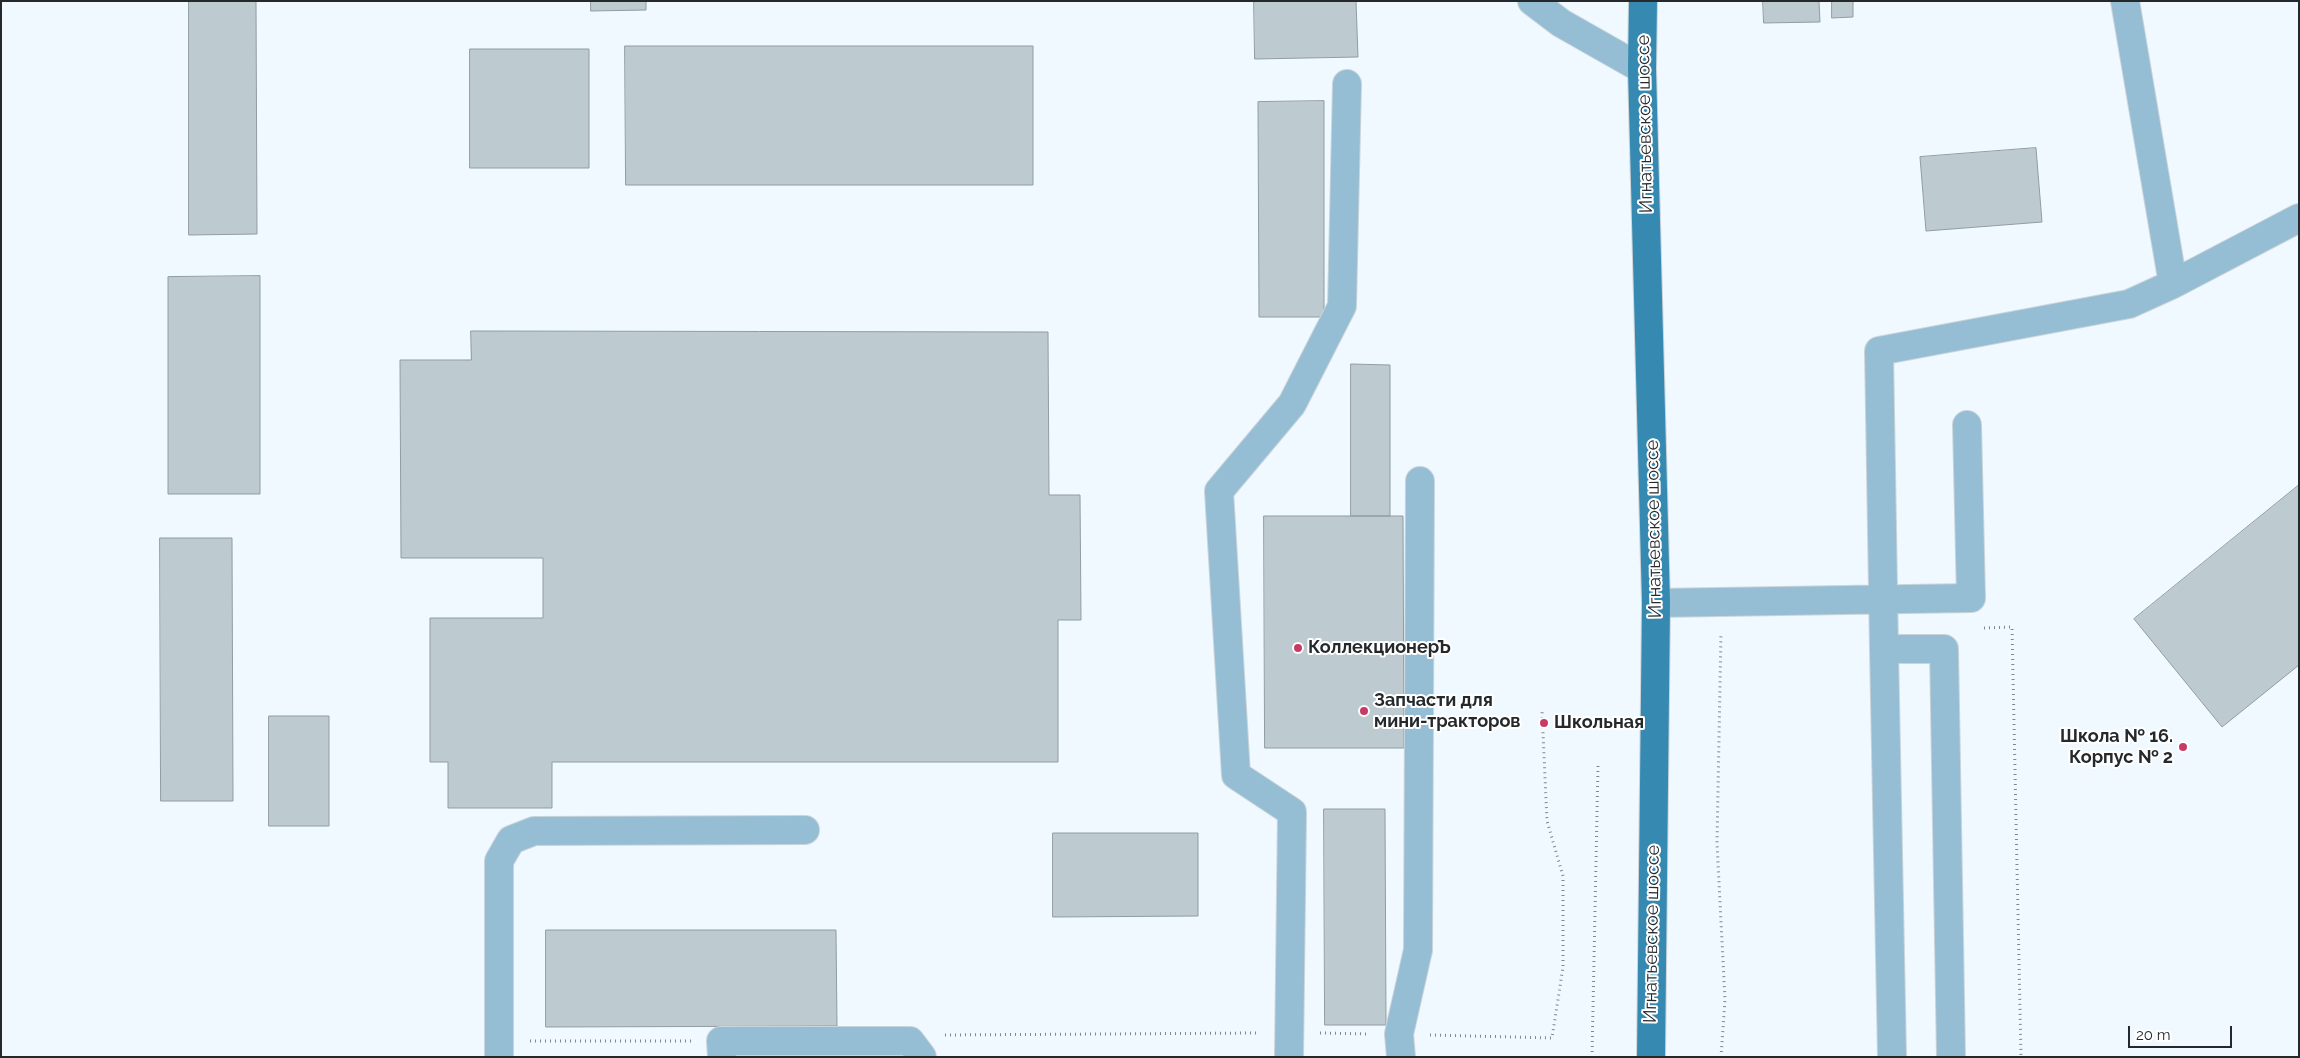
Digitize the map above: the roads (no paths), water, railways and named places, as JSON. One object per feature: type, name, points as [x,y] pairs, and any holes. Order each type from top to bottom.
[{"type":"main road","name":"Игнатьевское шоссе","points":[[1643,1],[1642,69],[1656,603],[1651,1057]]},
{"type":"street","points":[[1532,1],[1562,22],[1642,69]]},
{"type":"street","points":[[2125,1],[2173,284]]},
{"type":"street","points":[[1289,1045],[1292,812],[1236,775],[1219,492],[1292,404],[1342,306],[1347,84]]},
{"type":"street","points":[[1892,1057],[1879,352],[2128,304],[2173,284],[2299,218]]},
{"type":"street","points":[[1656,603],[1971,598],[1967,425]]},
{"type":"street","points":[[1400,1045],[1418,950],[1420,481]]},
{"type":"street","points":[[1884,649],[1944,649],[1951,1057]]},
{"type":"street","points":[[498,1049],[499,861],[511,840],[534,831],[805,830]]},
{"type":"street","points":[[722,1049],[916,1049]]},
{"type":"place","name":"КоллекционерЪ","points":[[1298,648]]},
{"type":"place","name":"Запчасти для мини-тракторов","points":[[1364,711]]},
{"type":"place","name":"Школьная","points":[[1544,723]]},
{"type":"place","name":"Школа № 16. Корпус № 2","points":[[2183,747]]}]
